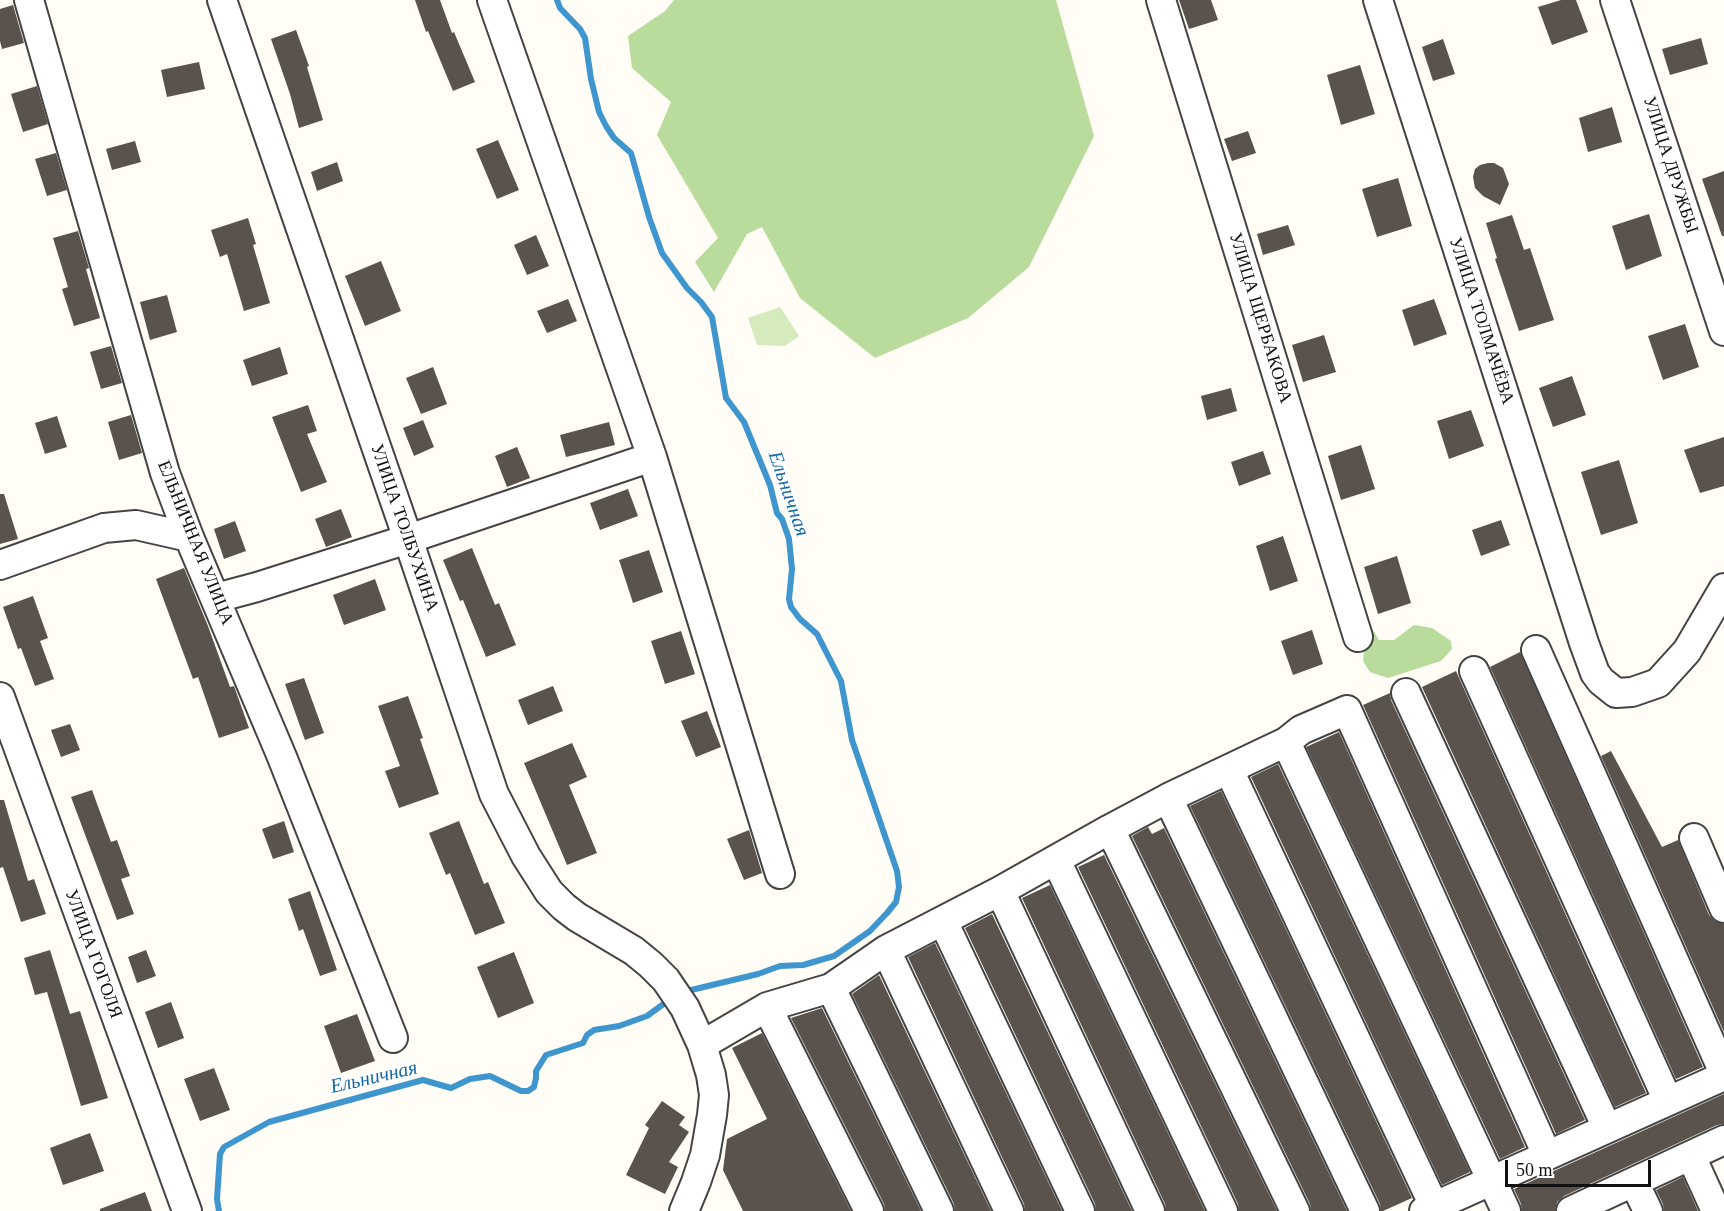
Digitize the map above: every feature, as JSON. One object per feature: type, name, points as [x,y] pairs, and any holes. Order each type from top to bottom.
[{"type":"street","name":"ЕЛЬНИЧНАЯ УЛИЦА","points":[[29,0],[165,472],[189,537],[282,757],[393,1038]]},
{"type":"street","name":"УЛИЦА ТОЛБУХИНА","points":[[222,0],[494,794],[536,873],[549,892],[577,917],[634,951],[666,980],[677,995],[702,1044],[714,1095],[712,1114],[705,1155],[684,1211]]},
{"type":"street","points":[[492,0],[652,458],[780,874]]},
{"type":"street","name":"УЛИЦА ЩЕРБАКОВА","points":[[1161,0],[1358,637]]},
{"type":"street","name":"УЛИЦА ТОЛМАЧЁВА","points":[[1378,0],[1595,673],[1616,693],[1632,692],[1658,683],[1687,651],[1724,588]]},
{"type":"street","name":"УЛИЦА ДРУЖБЫ","points":[[1615,0],[1724,330]]},
{"type":"street","points":[[216,598],[408,539],[652,458]]},
{"type":"street","points":[[0,565],[104,528],[136,525],[189,537]]},
{"type":"street","points":[[1229,770],[1429,1209],[1724,1074],[1536,650]]},
{"type":"street","points":[[1474,671],[1668,1101]]},
{"type":"street","points":[[1406,693],[1607,1128]]},
{"type":"street","name":"УЛИЦА ГОГОЛЯ","points":[[0,697],[187,1211]]},
{"type":"street","points":[[702,1044],[767,1007],[831,988],[886,950],[1000,891],[1110,829],[1168,798],[1286,742],[1301,730],[1347,710],[1547,1155]]},
{"type":"street","points":[[1286,742],[1506,1211]]},
{"type":"street","points":[[1168,798],[1365,1211]]},
{"type":"street","points":[[1110,829],[1295,1211]]},
{"type":"street","points":[[1694,838],[1724,908]]},
{"type":"street","points":[[1056,860],[1223,1211]]},
{"type":"street","points":[[1000,891],[1150,1211]]},
{"type":"street","points":[[943,921],[1080,1211]]},
{"type":"street","points":[[886,950],[1009,1211]]},
{"type":"street","points":[[831,988],[939,1211]]},
{"type":"street","points":[[767,1007],[870,1211]]},
{"type":"street","points":[[1573,1210],[1724,1140]]},
{"type":"street","points":[[1691,1156],[1716,1211]]},
{"type":"street","points":[[1634,1182],[1647,1211]]},
{"type":"green space","points":[[674,0],[1056,0],[1094,136],[1029,267],[968,318],[875,358],[800,298],[762,227],[747,234],[714,292],[695,262],[718,238],[657,135],[671,102],[632,68],[628,36],[665,11]]},
{"type":"green space","points":[[780,307],[799,336],[785,346],[757,345],[748,318]]},
{"type":"green space","points":[[1367,621],[1379,640],[1394,640],[1414,625],[1432,628],[1451,641],[1452,649],[1441,661],[1388,678],[1370,672],[1363,661]]},
{"type":"building","points":[[415,0],[440,0],[452,33],[454,32],[475,82],[453,91],[428,31],[426,32]]},
{"type":"building","points":[[1179,0],[1211,0],[1218,20],[1189,29]]},
{"type":"building","points":[[1561,0],[1576,0],[1588,32],[1552,45],[1538,7]]},
{"type":"building","points":[[13,5],[24,43],[2,49],[0,9]]},
{"type":"building","points":[[296,30],[309,66],[307,67],[323,120],[299,128],[271,39]]},
{"type":"building","points":[[1701,38],[1708,64],[1670,75],[1662,49]]},
{"type":"building","points":[[1443,39],[1455,74],[1433,81],[1422,47]]},
{"type":"building","points":[[199,62],[205,89],[167,97],[161,70]]},
{"type":"building","points":[[1360,65],[1375,114],[1341,125],[1327,75]]},
{"type":"building","points":[[37,86],[48,124],[23,132],[11,94]]},
{"type":"building","points":[[1612,107],[1622,142],[1588,152],[1579,118]]},
{"type":"building","points":[[1248,131],[1256,153],[1232,161],[1224,139]]},
{"type":"building","points":[[498,140],[519,190],[497,199],[476,149]]},
{"type":"building","points":[[135,141],[141,162],[112,170],[106,149]]},
{"type":"building","points":[[56,153],[67,190],[47,196],[35,159]]},
{"type":"building","points":[[337,162],[343,181],[317,191],[311,172]]},
{"type":"building","points":[[1488,163],[1494,163],[1503,168],[1509,184],[1500,205],[1483,196],[1475,188],[1473,177],[1475,169]]},
{"type":"building","points":[[1724,171],[1724,236],[1722,236],[1702,179]]},
{"type":"building","points":[[1398,178],[1412,226],[1377,237],[1362,189]]},
{"type":"building","points":[[1649,214],[1662,256],[1626,270],[1612,226]]},
{"type":"building","points":[[1512,215],[1524,250],[1530,248],[1554,320],[1519,331],[1495,259],[1497,258],[1486,223]]},
{"type":"building","points":[[248,218],[256,244],[253,245],[270,303],[244,311],[227,254],[220,257],[211,230]]},
{"type":"building","points":[[1288,225],[1295,245],[1263,255],[1257,234]]},
{"type":"building","points":[[78,231],[100,318],[74,326],[62,289],[68,287],[53,238]]},
{"type":"building","points":[[536,235],[549,266],[527,275],[514,245]]},
{"type":"building","points":[[381,261],[401,311],[365,326],[345,276]]},
{"type":"building","points":[[167,295],[177,332],[150,340],[140,302]]},
{"type":"building","points":[[568,299],[577,321],[547,333],[537,311]]},
{"type":"building","points":[[1434,299],[1447,334],[1414,346],[1402,310]]},
{"type":"building","points":[[1685,324],[1699,367],[1663,380],[1648,336]]},
{"type":"building","points":[[1324,335],[1336,372],[1303,382],[1292,345]]},
{"type":"building","points":[[111,346],[122,383],[101,389],[90,352]]},
{"type":"building","points":[[280,347],[288,374],[252,386],[243,360]]},
{"type":"building","points":[[433,367],[447,404],[421,414],[406,378]]},
{"type":"building","points":[[1572,376],[1586,415],[1553,427],[1539,388]]},
{"type":"building","points":[[1231,388],[1237,411],[1207,420],[1201,396]]},
{"type":"building","points":[[308,405],[317,431],[307,434],[327,482],[301,492],[272,417]]},
{"type":"building","points":[[1471,410],[1484,446],[1449,459],[1437,421]]},
{"type":"building","points":[[131,415],[142,453],[119,460],[108,422]]},
{"type":"building","points":[[57,416],[67,447],[45,454],[35,423]]},
{"type":"building","points":[[423,420],[434,447],[414,456],[403,428]]},
{"type":"building","points":[[609,422],[615,445],[566,457],[560,435]]},
{"type":"building","points":[[1724,437],[1724,486],[1700,493],[1684,450]]},
{"type":"building","points":[[1361,445],[1375,489],[1341,500],[1328,456]]},
{"type":"building","points":[[517,447],[530,478],[507,487],[495,456]]},
{"type":"building","points":[[1263,451],[1271,474],[1239,486],[1231,462]]},
{"type":"building","points":[[1619,460],[1638,523],[1601,535],[1581,472]]},
{"type":"building","points":[[628,489],[638,516],[600,530],[590,503]]},
{"type":"building","points":[[0,494],[4,494],[18,539],[0,544]]},
{"type":"building","points":[[341,509],[352,537],[326,547],[315,519]]},
{"type":"building","points":[[1501,520],[1510,545],[1481,556],[1472,530]]},
{"type":"building","points":[[235,521],[246,551],[224,559],[214,529]]},
{"type":"building","points":[[1283,536],[1298,581],[1270,591],[1256,546]]},
{"type":"building","points":[[472,548],[495,605],[499,603],[516,645],[486,657],[463,600],[460,601],[443,560]]},
{"type":"building","points":[[649,550],[663,592],[633,603],[619,560]]},
{"type":"building","points":[[1397,556],[1411,603],[1378,614],[1364,567]]},
{"type":"building","points":[[184,568],[230,687],[234,686],[249,728],[219,738],[198,677],[193,679],[156,579]]},
{"type":"building","points":[[375,579],[386,610],[344,625],[333,595]]},
{"type":"building","points":[[33,596],[48,638],[40,641],[54,679],[35,686],[21,648],[18,649],[3,607]]},
{"type":"building","points":[[1312,630],[1323,664],[1293,675],[1281,641]]},
{"type":"building","points":[[681,631],[695,674],[665,684],[651,641]]},
{"type":"building","points":[[1520,652],[1703,1067],[1676,1079],[1490,667]]},
{"type":"building","points":[[1456,671],[1646,1093],[1615,1107],[1422,687]]},
{"type":"building","points":[[304,678],[324,733],[305,740],[285,684]]},
{"type":"building","points":[[553,686],[563,711],[528,725],[518,700]]},
{"type":"building","points":[[1390,693],[1391,700],[1585,1120],[1556,1134],[1363,705]]},
{"type":"building","points":[[408,696],[439,794],[399,808],[385,771],[400,766],[378,706]]},
{"type":"building","points":[[707,711],[721,747],[696,757],[681,721]]},
{"type":"building","points":[[70,724],[80,750],[61,757],[51,730]]},
{"type":"building","points":[[1339,732],[1525,1147],[1500,1159],[1306,747]]},
{"type":"building","points":[[572,743],[587,777],[569,785],[597,853],[567,865],[524,763]]},
{"type":"building","points":[[1611,751],[1662,847],[1678,840],[1709,915],[1715,921],[1724,924],[1724,1032],[1601,756]]},
{"type":"building","points":[[1278,764],[1470,1172],[1442,1185],[1251,777]]},
{"type":"building","points":[[92,790],[111,842],[117,840],[130,876],[121,879],[134,914],[117,920],[71,797]]},
{"type":"building","points":[[1221,791],[1412,1198],[1383,1211],[1381,1211],[1380,1204],[1190,806]]},
{"type":"building","points":[[0,800],[4,800],[28,881],[34,879],[46,914],[21,922],[3,867],[0,868]]},
{"type":"building","points":[[284,821],[294,852],[273,859],[262,829]]},
{"type":"building","points":[[459,821],[484,884],[488,882],[505,923],[475,935],[450,873],[446,875],[429,833]]},
{"type":"building","points":[[1148,827],[1152,834],[1164,828],[1347,1211],[1311,1211],[1310,1204],[1132,836]]},
{"type":"building","points":[[749,830],[762,873],[744,880],[727,839]]},
{"type":"building","points":[[1104,855],[1277,1211],[1239,1211],[1238,1204],[1078,867]]},
{"type":"building","points":[[1050,885],[1205,1211],[1166,1211],[1165,1204],[1022,898]]},
{"type":"building","points":[[310,891],[337,970],[320,976],[303,929],[299,931],[288,899]]},
{"type":"building","points":[[992,914],[1132,1211],[1096,1211],[1095,1204],[965,928]]},
{"type":"building","points":[[935,943],[1062,1211],[1025,1211],[1024,1204],[908,957]]},
{"type":"building","points":[[50,950],[70,1014],[80,1011],[108,1098],[81,1106],[47,992],[35,995],[24,958]]},
{"type":"building","points":[[146,950],[156,976],[137,983],[128,957]]},
{"type":"building","points":[[514,952],[534,1003],[498,1018],[477,967]]},
{"type":"building","points":[[879,975],[991,1211],[955,1211],[954,1204],[852,994]]},
{"type":"building","points":[[171,1002],[184,1038],[158,1048],[145,1012]]},
{"type":"building","points":[[822,1008],[921,1211],[885,1211],[884,1204],[791,1018]]},
{"type":"building","points":[[357,1014],[375,1061],[341,1073],[324,1026]]},
{"type":"building","points":[[762,1033],[851,1211],[743,1211],[723,1170],[727,1139],[767,1119],[732,1048]]},
{"type":"building","points":[[214,1068],[230,1110],[200,1121],[184,1079]]},
{"type":"building","points":[[1724,1094],[1724,1124],[1717,1125],[1564,1196],[1557,1202],[1555,1211],[1522,1211],[1514,1189]]},
{"type":"building","points":[[662,1101],[685,1117],[679,1125],[689,1132],[669,1162],[678,1167],[665,1194],[626,1175],[649,1128],[645,1125]]},
{"type":"building","points":[[90,1133],[104,1171],[63,1185],[50,1148]]},
{"type":"building","points":[[1683,1177],[1698,1211],[1664,1211],[1656,1190]]},
{"type":"building","points":[[145,1192],[152,1211],[100,1211],[100,1209]]},
{"type":"waterway","name":"Ельничная","points":[[557,0],[560,8],[580,29],[585,38],[599,112],[614,138],[631,153],[662,253],[687,288],[712,317],[726,398],[744,422],[770,485],[777,513],[782,519],[789,539],[792,569],[789,599],[791,607],[800,619],[817,634],[841,681],[852,740],[897,871],[899,887],[896,902],[870,931],[834,956],[803,965],[780,966],[758,974],[687,991]]},
{"type":"waterway","name":"Ельничная","points":[[219,1211],[217,1199],[220,1154],[224,1147],[269,1122],[423,1080],[451,1088],[470,1079],[490,1076],[521,1091],[528,1091],[534,1087],[536,1071],[546,1055],[583,1043],[587,1035],[594,1030],[619,1026],[647,1016],[669,1000]]}]
